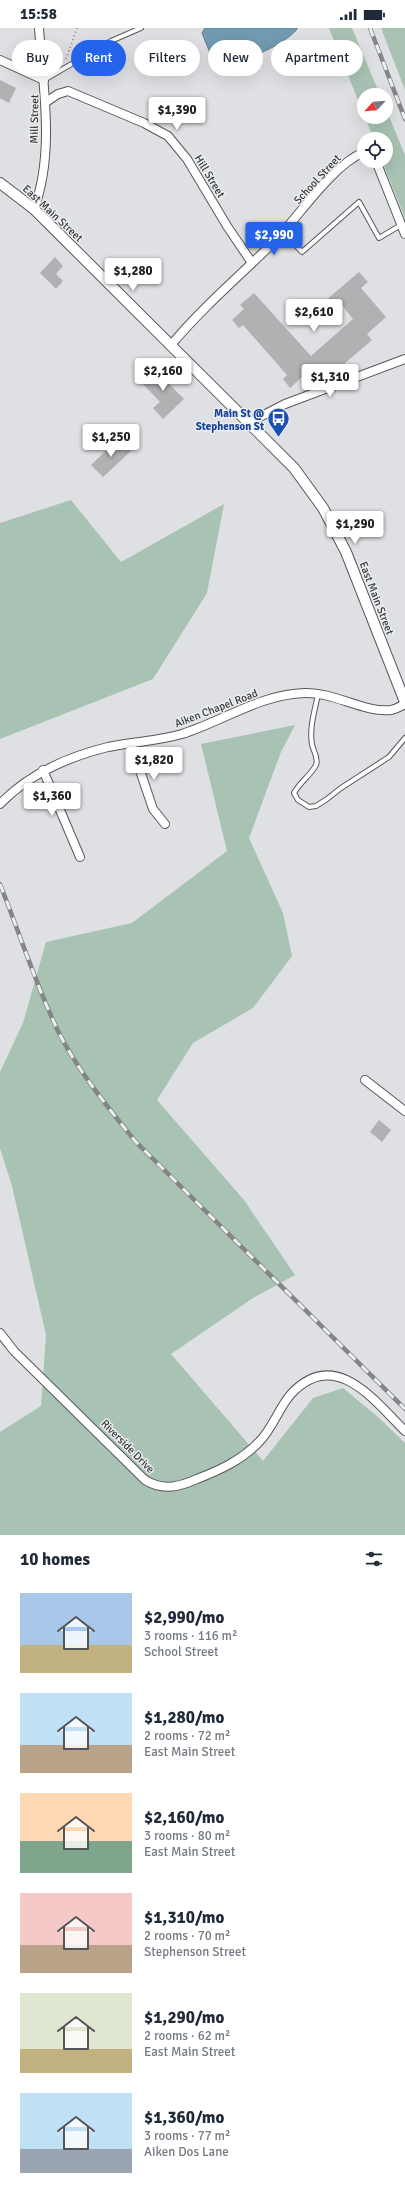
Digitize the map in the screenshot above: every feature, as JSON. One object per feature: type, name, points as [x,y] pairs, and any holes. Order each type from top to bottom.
[{"type":"street","name":"Mill Street","points":[[34,209],[39,195],[44,156],[46,102],[39,28]]},
{"type":"street","points":[[0,60],[44,80]]},
{"type":"street","name":"Hill Street","points":[[46,102],[58,94],[68,91],[144,123],[168,136],[187,159],[227,226],[252,263]]},
{"type":"street","name":"School Street","points":[[171,345],[185,329],[283,232],[345,163],[357,156]]},
{"type":"street","points":[[379,168],[405,234]]},
{"type":"street","name":"East Main Street","points":[[0,183],[34,209],[250,422],[294,468],[323,508],[346,552],[405,703]]},
{"type":"street","points":[[250,422],[285,404],[405,359]]},
{"type":"street","name":"Aiken Chapel Road","points":[[0,804],[15,789],[43,770],[108,748],[183,734],[279,697],[306,693],[318,694],[380,710],[392,710],[405,703]]},
{"type":"street","points":[[131,744],[153,809],[165,824]]},
{"type":"street","points":[[43,770],[80,857]]},
{"type":"street","points":[[365,1080],[405,1110]]},
{"type":"street","name":"Riverside Drive","points":[[0,1333],[14,1351],[145,1480],[162,1487],[177,1486],[234,1462],[260,1442],[292,1393],[308,1381],[321,1377],[338,1376],[353,1382],[372,1398],[405,1431]]},
{"type":"lane","points":[[44,80],[111,41],[141,28]]},
{"type":"lane","points":[[283,232],[302,252],[359,202],[379,238],[401,225]]},
{"type":"lane","points":[[318,694],[312,724],[312,744],[316,757],[316,765],[299,784],[294,793],[298,800],[309,807],[316,806],[389,757],[405,738]]},
{"type":"path","points":[[70,47],[77,28]]},
{"type":"green space","points":[[329,28],[352,28],[357,40],[334,40]]},
{"type":"green space","points":[[381,28],[405,28],[405,90]]},
{"type":"green space","points":[[363,54],[377,88],[357,88],[357,98],[348,76],[363,76]]},
{"type":"green space","points":[[368,124],[392,124],[405,155],[405,218],[385,168],[393,168],[393,132],[371,132]]},
{"type":"green space","points":[[71,500],[121,562],[224,504],[207,593],[153,679],[0,739],[0,523]]},
{"type":"green space","points":[[295,725],[281,752],[249,838],[283,913],[292,956],[253,1008],[193,1043],[157,1100],[244,1200],[295,1275],[253,1298],[171,1354],[263,1461],[313,1398],[343,1388],[378,1417],[405,1443],[405,1535],[0,1535],[0,1432],[41,1406],[46,1335],[12,1186],[0,1148],[0,1072],[23,1023],[46,942],[132,923],[227,851],[201,744]]},
{"type":"water","points":[[205,28],[297,28],[285,40],[271,40],[271,48],[263,52],[263,40],[208,40],[208,48],[202,33]]},
{"type":"building","points":[[0,80],[16,88],[9,103],[0,98]]},
{"type":"building","points":[[55,257],[63,266],[56,274],[63,281],[56,289],[40,273]]},
{"type":"building","points":[[359,272],[368,282],[361,288],[386,317],[367,334],[372,340],[329,377],[321,368],[306,381],[302,377],[290,388],[283,379],[287,375],[243,325],[239,328],[232,320],[244,309],[240,305],[254,293],[311,356],[353,319],[342,305],[334,312],[325,301]]},
{"type":"building","points":[[163,365],[172,375],[166,381],[184,399],[163,419],[153,408],[160,402],[143,384]]},
{"type":"building","points":[[119,438],[131,451],[103,477],[91,465]]},
{"type":"building","points":[[379,1120],[391,1130],[382,1142],[370,1132]]},
{"type":"railway","points":[[370,28],[405,119]]},
{"type":"railway","points":[[0,884],[34,975],[57,1029],[74,1059],[103,1101],[135,1141],[405,1409]]},
{"type":"place","name":"Main St @ Stephenson St","points":[[279,438]]}]
